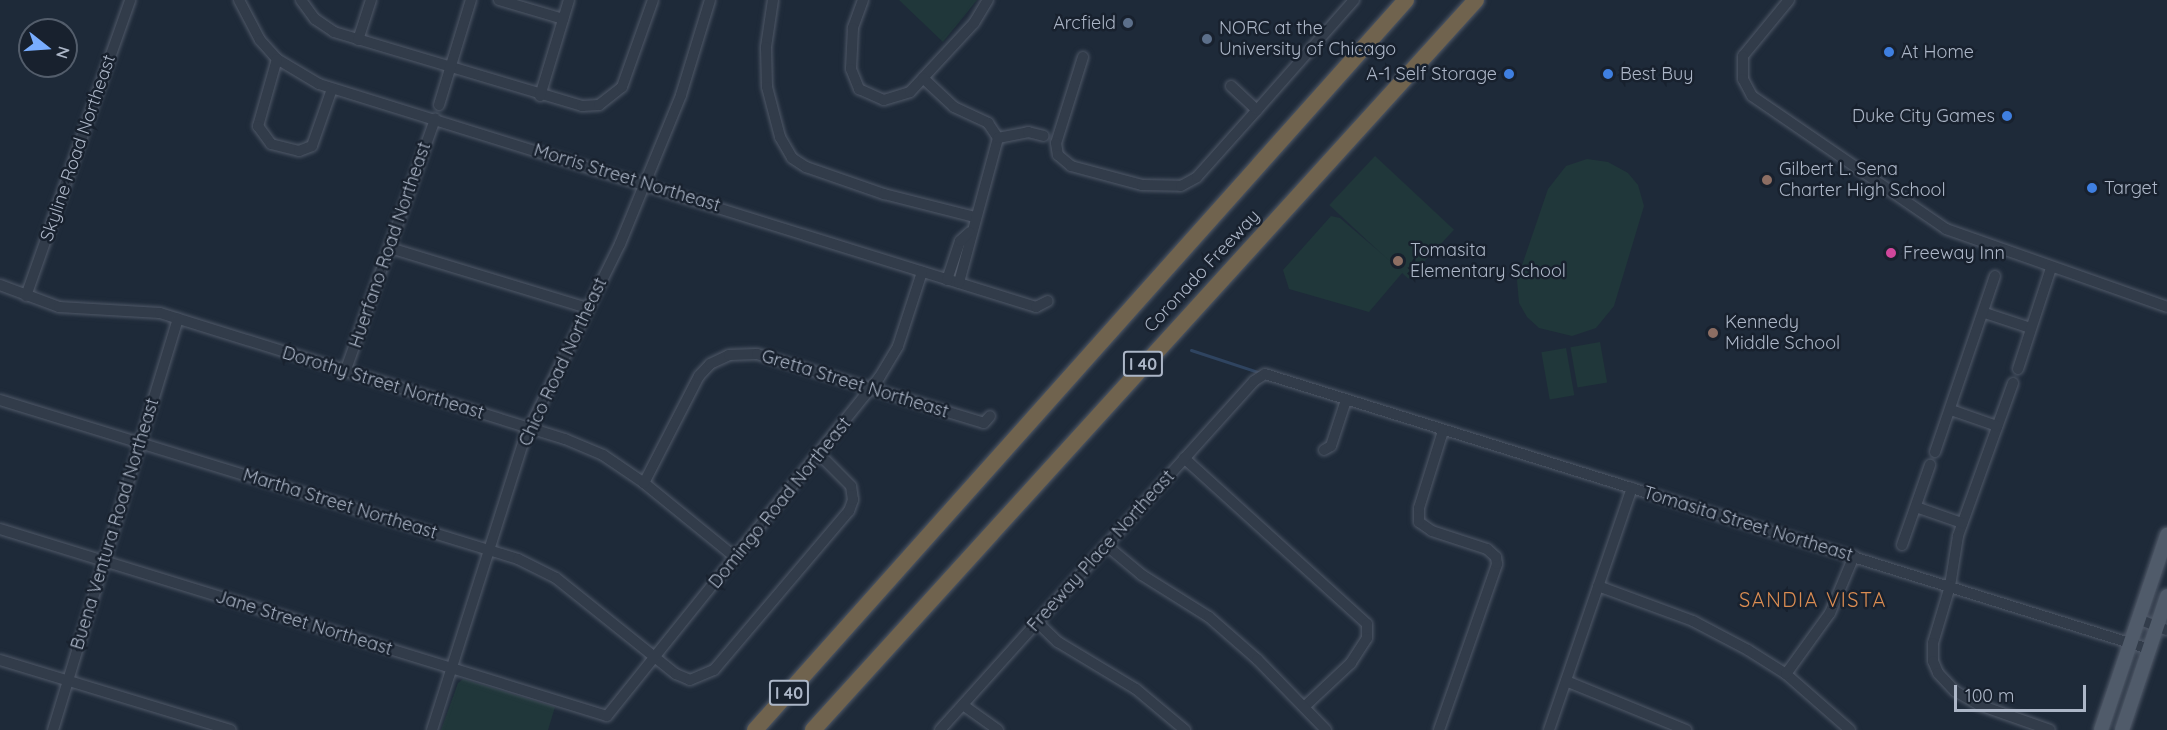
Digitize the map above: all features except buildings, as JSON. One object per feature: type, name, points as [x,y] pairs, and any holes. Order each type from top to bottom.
[{"type":"highway","name":"Coronado Freeway","points":[[755,730],[1406,0]]},
{"type":"highway","name":"Coronado Freeway","points":[[813,730],[1476,0]]},
{"type":"highway","points":[[747,730],[823,655]]},
{"type":"main road","points":[[2101,730],[2167,535]]},
{"type":"main road","points":[[2122,730],[2149,650],[2162,628],[2167,596]]},
{"type":"street","name":"Skyline Road Northeast","points":[[26,296],[130,0]]},
{"type":"street","name":"Morris Street Northeast","points":[[239,0],[260,40],[277,59],[311,81],[645,183],[1036,307],[1048,301]]},
{"type":"street","points":[[301,0],[320,24],[358,40],[575,106],[608,101],[628,76],[653,0]]},
{"type":"street","points":[[358,40],[371,0]]},
{"type":"street","points":[[439,105],[471,0]]},
{"type":"street","points":[[499,0],[563,19]]},
{"type":"street","points":[[540,96],[569,0]]},
{"type":"street","name":"Chico Road Northeast","points":[[432,730],[529,427],[588,308],[645,183],[681,95],[710,0]]},
{"type":"street","points":[[773,0],[766,47],[767,87],[780,137],[792,158],[806,167],[884,194],[975,216]]},
{"type":"street","points":[[863,0],[851,40],[854,80],[869,96],[884,100],[901,97],[924,78],[974,23],[988,0]]},
{"type":"street","points":[[1083,57],[1056,143],[1058,155],[1071,166],[1142,185],[1162,188],[1185,184],[1197,177],[1354,0]]},
{"type":"street","points":[[1789,0],[1745,50],[1742,74],[1752,96],[1937,224],[2167,307]]},
{"type":"street","points":[[277,59],[258,126],[264,139],[299,151],[312,146],[333,89]]},
{"type":"street","points":[[924,78],[954,107],[988,123],[998,138],[997,151],[970,232],[971,244],[953,281]]},
{"type":"street","points":[[1231,86],[1257,110]]},
{"type":"street","name":"Huerfano Road Northeast","points":[[345,372],[435,119]]},
{"type":"street","points":[[998,138],[1028,132],[1044,136]]},
{"type":"street","points":[[390,248],[588,308]]},
{"type":"street","points":[[2018,369],[2051,267]]},
{"type":"street","name":"Domingo Road Northeast","points":[[607,716],[872,389],[898,346],[922,272]]},
{"type":"street","points":[[1935,452],[1985,314],[1995,276]]},
{"type":"street","name":"Dorothy Street Northeast","points":[[0,285],[59,307],[145,311],[178,319],[529,427],[594,451],[644,483],[735,557]]},
{"type":"street","points":[[1985,314],[2030,328]]},
{"type":"street","name":"Buena Ventura Road Northeast","points":[[52,730],[178,319]]},
{"type":"street","name":"Gretta Street Northeast","points":[[644,483],[699,376],[722,357],[741,353],[757,354],[984,423],[990,416]]},
{"type":"street","name":"Tomasita Street Northeast","points":[[1264,374],[1854,556],[2149,650]]},
{"type":"street","name":"Freeway Place Northeast","points":[[940,730],[1185,458],[1264,374]]},
{"type":"street","points":[[2013,383],[1962,523],[1950,586],[1933,643],[1933,661],[1938,673],[1955,691],[1979,705],[2050,730]]},
{"type":"street","name":"Martha Street Northeast","points":[[0,400],[489,549],[556,578],[686,679],[708,675],[846,516],[853,500],[851,486],[820,455]]},
{"type":"street","points":[[1324,450],[1331,446],[1346,400]]},
{"type":"street","points":[[1951,410],[1997,426]]},
{"type":"street","points":[[1439,730],[1497,564],[1496,557],[1487,549],[1432,531],[1419,522],[1419,508],[1443,431]]},
{"type":"street","points":[[1185,458],[1367,624],[1366,638],[1351,663],[1305,706]]},
{"type":"street","points":[[1902,545],[1930,465]]},
{"type":"street","points":[[1549,730],[1632,488]]},
{"type":"street","points":[[1916,507],[1962,523]]},
{"type":"street","name":"Jane Street Northeast","points":[[0,530],[607,716]]},
{"type":"street","points":[[1106,545],[1142,575],[1209,617],[1305,706],[1326,730]]},
{"type":"street","points":[[1786,674],[1830,613],[1854,556]]},
{"type":"street","points":[[1598,586],[1709,628],[1786,674],[1850,730]]},
{"type":"street","points":[[2138,620],[2162,628]]},
{"type":"street","points":[[1037,622],[1059,642],[1136,688],[1185,730]]},
{"type":"street","points":[[0,660],[231,730]]},
{"type":"street","points":[[1566,681],[1686,730]]},
{"type":"street","points":[[963,705],[998,730]]},
{"type":"green space","points":[[899,0],[977,0],[943,42]]},
{"type":"green space","points":[[1375,156],[1454,230],[1408,279],[1329,205]]},
{"type":"green space","points":[[1587,159],[1608,162],[1628,173],[1638,185],[1644,206],[1614,306],[1596,328],[1572,336],[1539,328],[1527,317],[1519,303],[1517,280],[1548,189],[1566,166]]},
{"type":"green space","points":[[1331,216],[1340,218],[1403,272],[1369,312],[1289,289],[1283,270]]},
{"type":"green space","points":[[1600,342],[1607,382],[1578,388],[1570,347]]},
{"type":"green space","points":[[1566,348],[1574,395],[1550,400],[1541,352]]},
{"type":"green space","points":[[463,679],[555,707],[548,730],[441,730],[458,683]]},
{"type":"waterway","points":[[1191,350],[1261,373]]},
{"type":"place","name":"Arcfield","points":[[1128,23]]},
{"type":"place","name":"NORC at the University of Chicago","points":[[1207,39]]},
{"type":"place","name":"At Home","points":[[1889,52]]},
{"type":"place","name":"A-1 Self Storage","points":[[1509,74]]},
{"type":"place","name":"Best Buy","points":[[1608,74]]},
{"type":"place","name":"Duke City Games","points":[[2007,116]]},
{"type":"place","name":"Gilbert L. Sena Charter High School","points":[[1767,180]]},
{"type":"place","name":"Target","points":[[2092,188]]},
{"type":"place","name":"Freeway Inn","points":[[1891,253]]},
{"type":"place","name":"Tomasita Elementary School","points":[[1398,261]]},
{"type":"place","name":"Kennedy Middle School","points":[[1713,333]]},
{"type":"district","name":"SANDIA VISTA","points":[[1813,599]]}]
